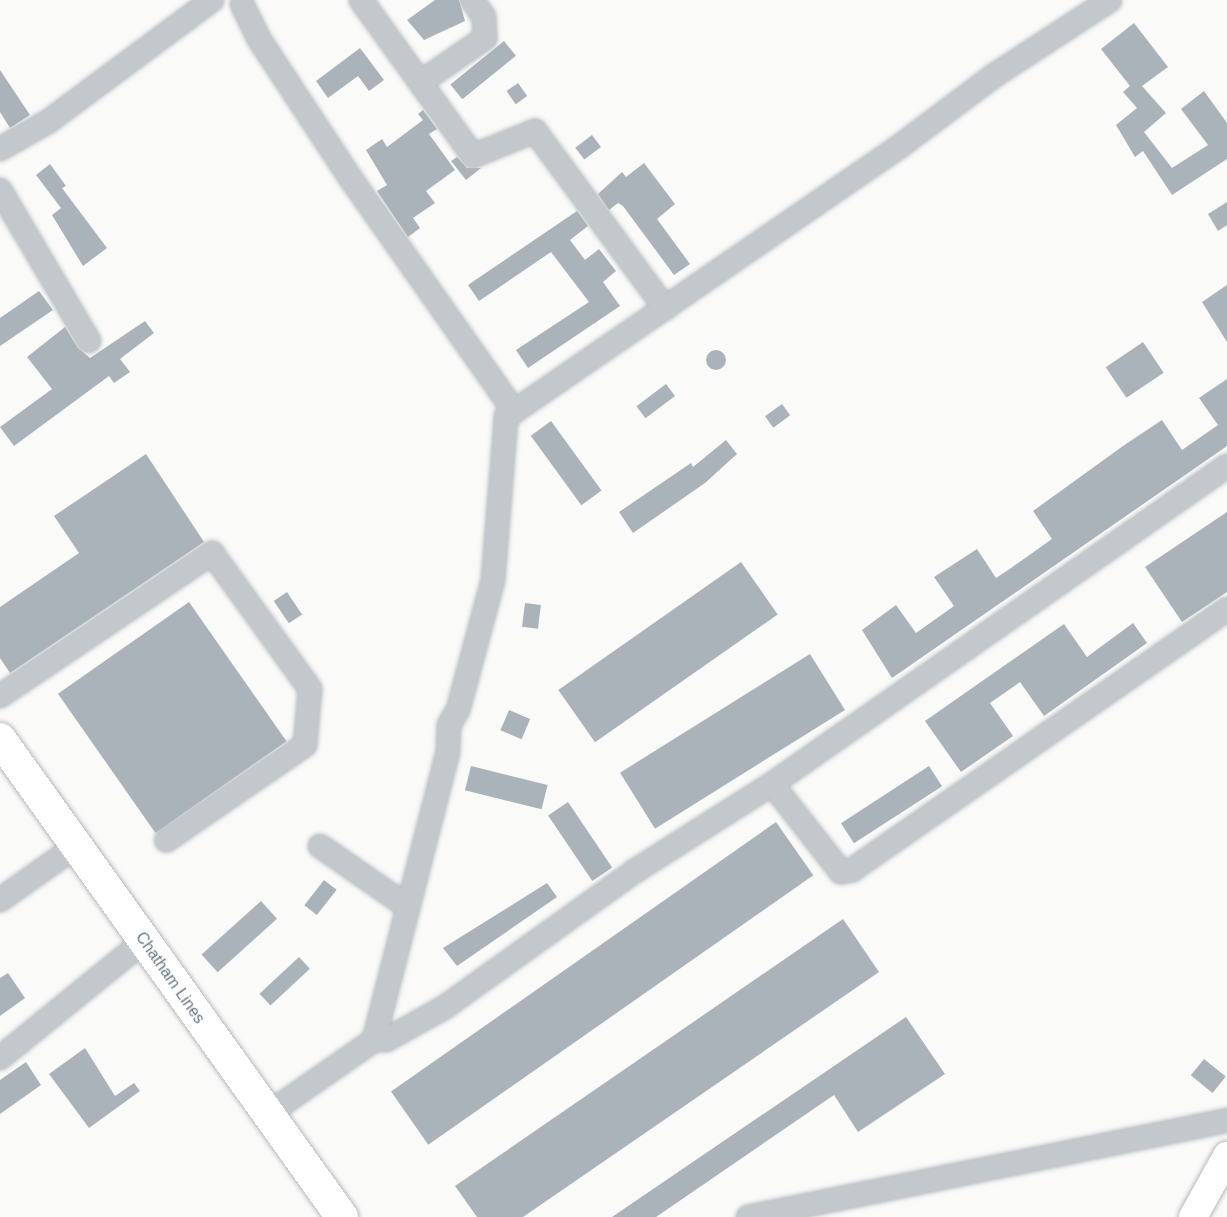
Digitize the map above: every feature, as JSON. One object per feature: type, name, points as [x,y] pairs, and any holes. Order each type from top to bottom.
[{"type":"highway","name":"Chatham Lines","points":[[0,739],[342,1217]]},
{"type":"highway","name":"Chatham Lines","points":[[0,764],[323,1217]]},
{"type":"main road","points":[[1193,1217],[1227,1156]]},
{"type":"main road","points":[[1213,1217],[1227,1193]]},
{"type":"street","points":[[0,149],[49,121],[212,0]]},
{"type":"street","points":[[361,0],[472,156],[534,131],[665,308]]},
{"type":"street","points":[[421,82],[485,38],[484,17],[472,0]]},
{"type":"street","points":[[374,1040],[448,752],[449,725],[458,710],[493,580],[506,417],[900,146],[995,75],[1110,0]]},
{"type":"street","points":[[243,1],[259,39],[351,179],[514,411]]},
{"type":"street","points":[[0,190],[89,341]]},
{"type":"street","points":[[268,1114],[374,1040],[386,1040],[445,1007],[635,871],[772,784],[1227,466]]},
{"type":"street","points":[[0,696],[212,553],[310,688],[305,745],[167,840]]},
{"type":"street","points":[[772,784],[841,872],[852,870],[1227,609]]},
{"type":"street","points":[[320,846],[408,907]]},
{"type":"street","points":[[0,900],[65,854]]},
{"type":"street","points":[[0,1058],[133,950]]},
{"type":"street","points":[[748,1217],[1227,1120]]},
{"type":"building","points":[[435,0],[459,0],[465,21],[424,40],[407,20]]},
{"type":"building","points":[[1134,23],[1168,67],[1142,86],[1166,113],[1144,132],[1172,168],[1208,145],[1181,109],[1204,91],[1227,123],[1227,159],[1172,195],[1143,151],[1135,157],[1116,125],[1137,108],[1123,92],[1130,86],[1101,49]]},
{"type":"building","points":[[504,41],[516,56],[462,99],[450,84]]},
{"type":"building","points":[[360,48],[384,80],[369,91],[358,76],[328,98],[316,81]]},
{"type":"building","points":[[0,70],[30,115],[10,128],[0,112]]},
{"type":"building","points":[[518,83],[527,96],[516,104],[507,91]]},
{"type":"building","points":[[423,110],[437,129],[429,134],[455,170],[426,191],[435,203],[413,218],[420,228],[408,237],[377,191],[387,185],[366,150],[382,139],[387,147],[423,120],[418,114]]},
{"type":"building","points":[[592,135],[601,147],[584,160],[575,148]]},
{"type":"building","points":[[457,157],[467,168],[481,168],[466,180],[451,161]]},
{"type":"building","points":[[644,163],[675,204],[657,219],[690,264],[674,275],[623,206],[618,203],[609,210],[598,194],[622,172],[626,177]]},
{"type":"building","points":[[50,164],[66,186],[62,188],[107,248],[83,266],[52,215],[61,208],[36,175]]},
{"type":"building","points":[[1227,202],[1227,225],[1218,231],[1208,214]]},
{"type":"building","points":[[577,211],[588,226],[570,240],[585,260],[599,249],[616,271],[603,282],[620,306],[528,368],[516,350],[589,302],[551,252],[479,301],[468,285]]},
{"type":"building","points":[[1227,285],[1227,342],[1202,302]]},
{"type":"building","points":[[39,291],[53,310],[0,346],[0,318]]},
{"type":"building","points":[[145,321],[154,333],[120,359],[130,372],[114,383],[109,376],[14,446],[0,427],[52,389],[27,357],[65,327],[78,348],[90,358]]},
{"type":"building","points":[[1143,342],[1164,373],[1126,398],[1106,367]]},
{"type":"building","points":[[716,350],[723,353],[726,360],[723,367],[716,370],[709,367],[706,360],[709,353]]},
{"type":"building","points":[[1227,379],[1227,446],[892,678],[862,630],[896,605],[916,633],[954,606],[934,577],[977,549],[996,578],[1011,568],[1052,539],[1033,511],[1123,446],[1162,420],[1182,450],[1218,425],[1199,398]]},
{"type":"building","points":[[666,384],[675,396],[645,418],[636,406]]},
{"type":"building","points":[[782,404],[790,415],[773,428],[765,416]]},
{"type":"building","points":[[551,421],[602,491],[581,505],[531,436]]},
{"type":"building","points":[[726,440],[737,454],[705,483],[633,533],[619,512],[691,463],[693,467]]},
{"type":"building","points":[[146,454],[204,542],[10,673],[0,658],[0,607],[79,553],[54,516]]},
{"type":"building","points":[[1227,512],[1227,592],[1182,622],[1145,567]]},
{"type":"building","points":[[741,562],[778,614],[595,742],[558,690]]},
{"type":"building","points":[[287,592],[302,614],[289,623],[274,601]]},
{"type":"building","points":[[189,602],[287,741],[155,833],[58,694]]},
{"type":"building","points":[[525,603],[541,605],[538,629],[522,627]]},
{"type":"building","points":[[1133,623],[1147,643],[1044,716],[1020,682],[990,703],[1013,736],[961,772],[925,721],[1064,624],[1087,657]]},
{"type":"building","points":[[810,654],[845,710],[655,829],[620,773]]},
{"type":"building","points":[[509,710],[530,719],[522,739],[500,730]]},
{"type":"building","points":[[471,766],[548,785],[542,809],[465,790]]},
{"type":"building","points":[[929,766],[942,786],[854,843],[841,823]]},
{"type":"building","points":[[568,802],[612,867],[592,881],[548,815]]},
{"type":"building","points":[[776,822],[813,875],[428,1145],[391,1092]]},
{"type":"building","points":[[324,880],[337,890],[317,915],[304,905]]},
{"type":"building","points":[[547,883],[557,897],[457,966],[443,948]]},
{"type":"building","points":[[261,901],[277,919],[218,972],[202,955]]},
{"type":"building","points":[[843,919],[879,972],[523,1217],[477,1217],[455,1186]]},
{"type":"building","points":[[299,957],[310,969],[270,1006],[260,994]]},
{"type":"building","points":[[8,973],[25,998],[0,1016],[0,978]]},
{"type":"building","points":[[906,1017],[945,1074],[858,1132],[834,1095],[656,1217],[612,1217]]},
{"type":"building","points":[[85,1048],[115,1096],[134,1083],[140,1091],[89,1128],[49,1074]]},
{"type":"building","points":[[1204,1059],[1226,1077],[1213,1093],[1191,1075]]},
{"type":"building","points":[[26,1062],[41,1085],[0,1114],[0,1080]]}]
